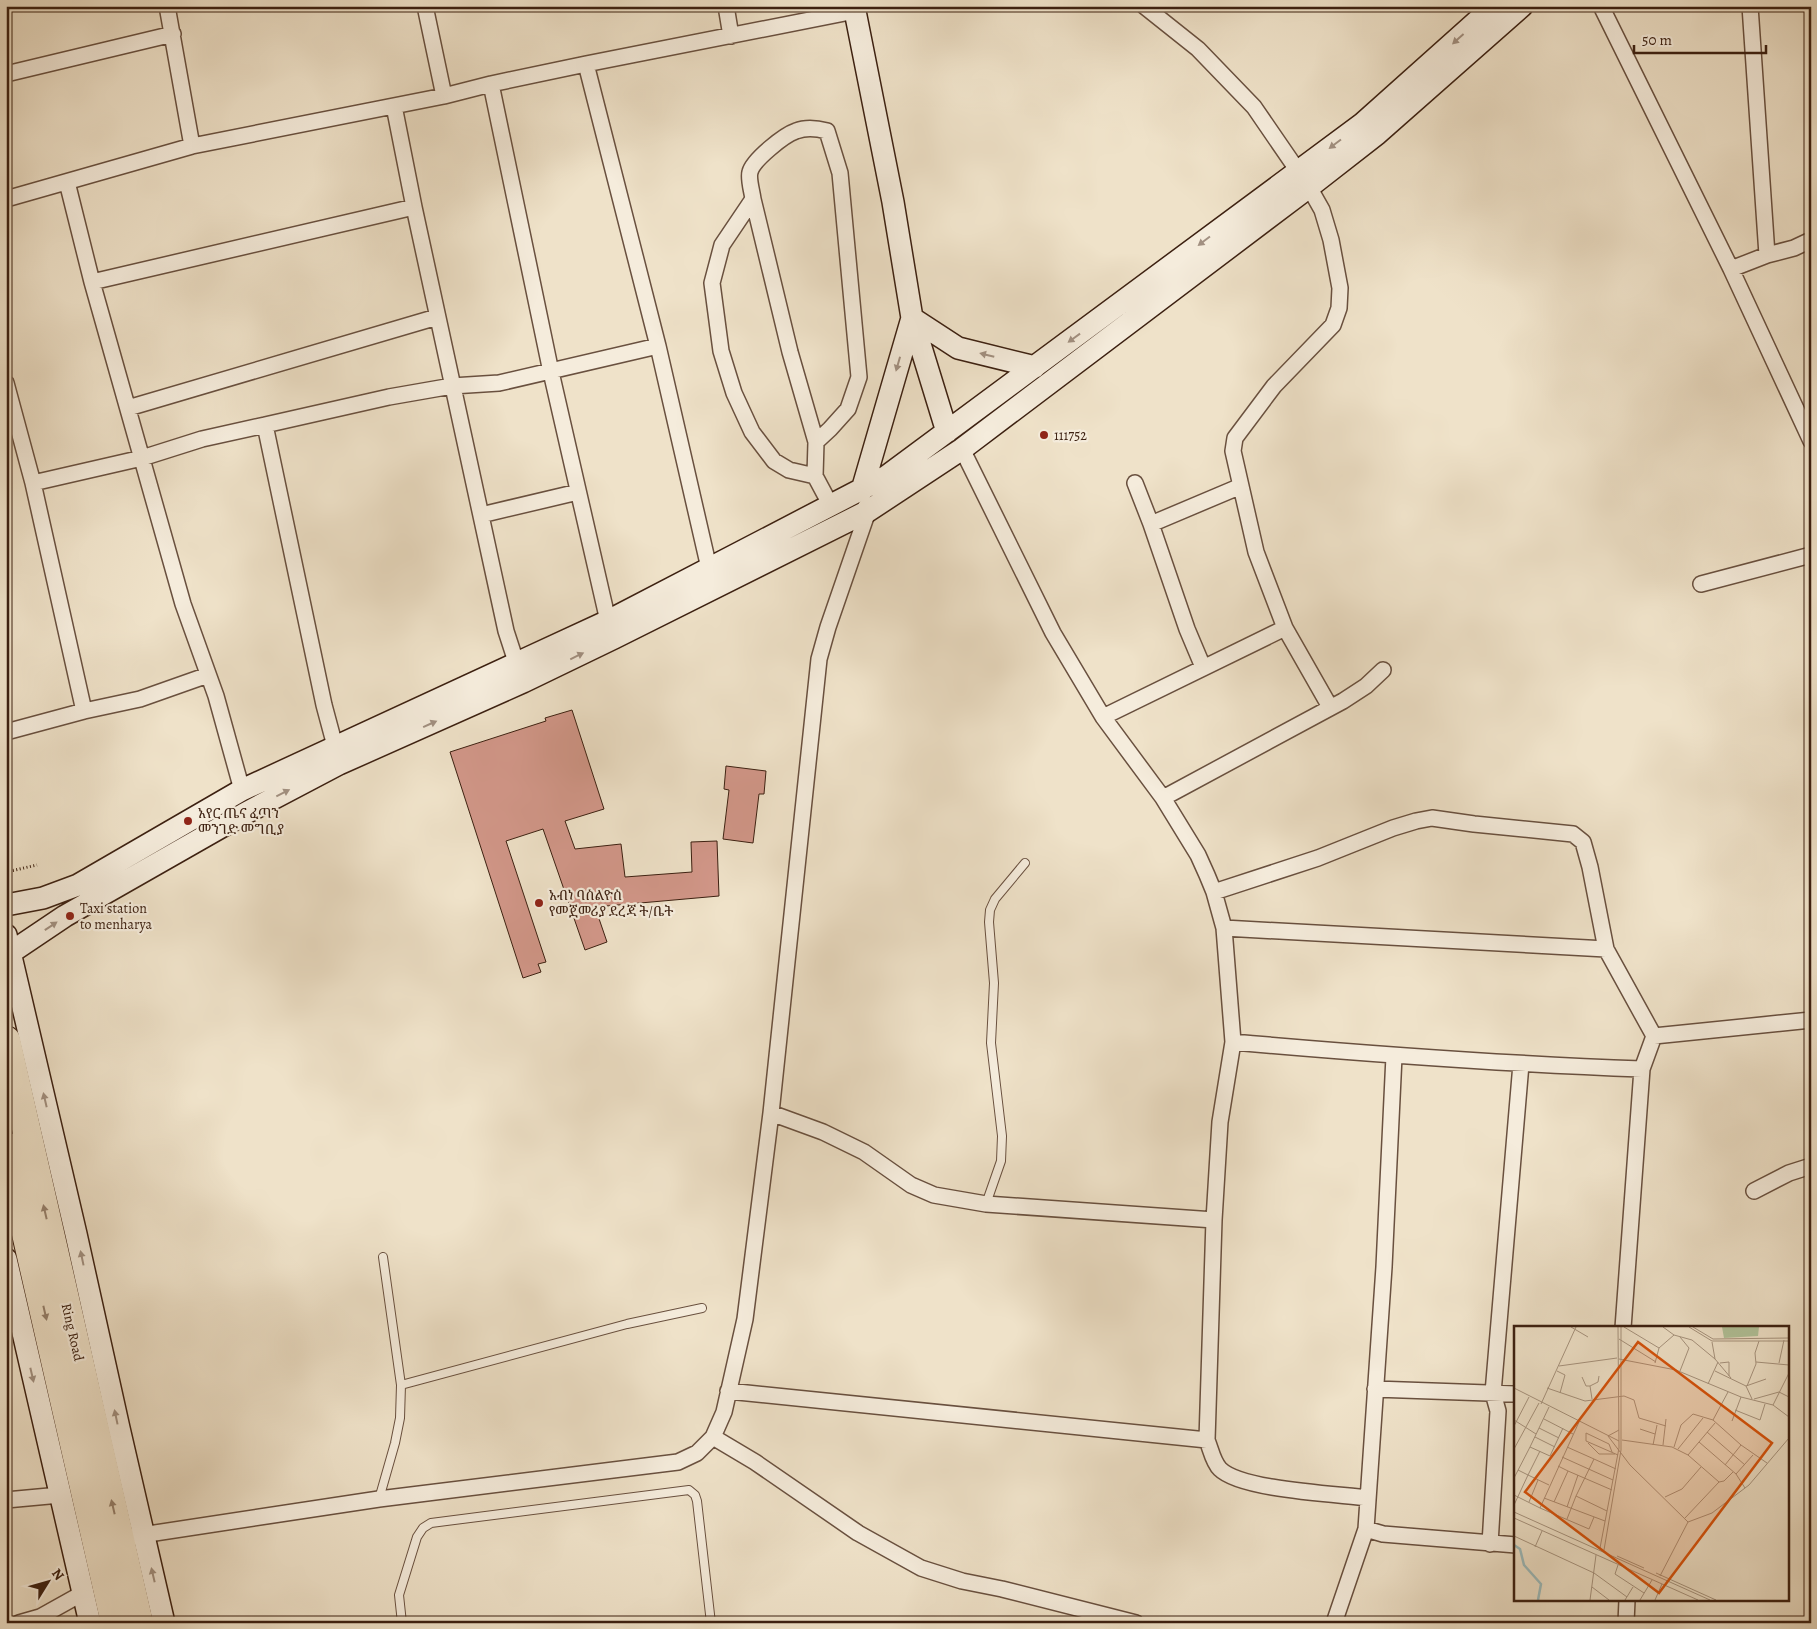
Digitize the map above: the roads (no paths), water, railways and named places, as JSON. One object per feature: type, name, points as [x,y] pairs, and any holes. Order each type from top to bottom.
[{"type":"highway","name":"Ring Road","points":[[6,1040],[132,1537],[139,1623]]},
{"type":"highway","name":"Ring Road","points":[[6,1146],[115,1623]]},
{"type":"street","points":[[167,6],[192,146]]},
{"type":"street","points":[[426,6],[444,96]]},
{"type":"street","points":[[726,6],[731,36]]},
{"type":"street","points":[[1144,6],[1198,49],[1254,107],[1304,179],[1322,210],[1331,240],[1340,288],[1339,308],[1333,325],[1274,386],[1235,438],[1233,451],[1256,552],[1285,628],[1330,707]]},
{"type":"street","points":[[6,905],[42,898],[78,885],[242,790],[335,746],[519,672],[614,638],[868,511],[962,448],[1304,179],[1362,124],[1494,6]]},
{"type":"street","points":[[164,1623],[132,1537],[118,1428],[76,1234],[8,944],[65,916],[244,814],[519,672],[608,621],[887,476],[1034,367],[1304,179],[1377,134],[1522,6]]},
{"type":"street","points":[[1601,6],[1731,269],[1811,441]]},
{"type":"street","points":[[1750,6],[1767,255]]},
{"type":"street","points":[[6,199],[192,146],[444,96],[490,84],[731,36],[854,9],[893,202],[912,318],[947,432]]},
{"type":"street","points":[[6,74],[173,34]]},
{"type":"street","points":[[586,64],[658,346],[709,568]]},
{"type":"street","points":[[490,84],[551,372],[608,621]]},
{"type":"street","points":[[394,106],[437,318],[506,631],[519,672]]},
{"type":"street","points":[[816,442],[848,409],[859,377],[840,173],[827,131],[814,128],[795,131],[754,162],[749,173],[753,199],[790,352],[816,442],[815,476],[831,506]]},
{"type":"street","points":[[67,182],[92,282],[183,604],[216,696],[242,790]]},
{"type":"street","points":[[753,199],[722,245],[712,283],[722,351],[734,393],[757,439],[774,460],[789,470],[815,476]]},
{"type":"street","points":[[92,282],[414,207]]},
{"type":"street","points":[[1731,269],[1767,255],[1794,248],[1811,240]]},
{"type":"street","points":[[128,408],[437,318]]},
{"type":"street","points":[[912,318],[958,348],[1034,367]]},
{"type":"street","points":[[132,1537],[379,1499],[678,1462],[697,1453],[713,1438],[724,1412],[745,1319],[771,1113],[820,659],[828,627],[868,511],[862,490],[912,318]]},
{"type":"street","points":[[33,483],[142,458],[202,439],[389,397],[452,386],[499,383],[658,346]]},
{"type":"street","points":[[6,383],[33,483],[84,711]]},
{"type":"street","points":[[264,425],[322,695],[335,746]]},
{"type":"street","points":[[962,448],[1053,633],[1103,716],[1163,798],[1198,855],[1214,892],[1224,928],[1233,1042],[1220,1122],[1214,1220],[1207,1440],[1215,1461],[1220,1468],[1242,1481],[1284,1489],[1368,1498]]},
{"type":"street","points":[[1135,483],[1187,629],[1203,667]]},
{"type":"street","points":[[1151,524],[1240,486]]},
{"type":"street","points":[[481,515],[578,492]]},
{"type":"street","points":[[1702,584],[1811,555]]},
{"type":"street","points":[[1103,716],[1285,628]]},
{"type":"street","points":[[1163,798],[1211,774],[1330,707],[1343,702],[1366,686],[1383,670]]},
{"type":"street","points":[[6,732],[84,711],[140,699],[208,675]]},
{"type":"street","points":[[1214,892],[1318,858],[1393,828],[1432,818],[1573,834],[1583,842],[1590,867],[1606,949],[1654,1036],[1642,1069],[1623,1326]]},
{"type":"street","points":[[1224,928],[1606,949]]},
{"type":"street","points":[[1654,1036],[1811,1020]]},
{"type":"street","points":[[1233,1042],[1394,1056],[1642,1069]]},
{"type":"street","points":[[1334,1623],[1366,1529],[1384,1267],[1394,1056]]},
{"type":"street","points":[[1490,1544],[1498,1411],[1493,1393],[1521,1064]]},
{"type":"street","points":[[771,1113],[823,1132],[864,1152],[911,1185],[934,1196],[986,1204],[1214,1220]]},
{"type":"street","points":[[1754,1191],[1789,1173],[1811,1166]]},
{"type":"street","points":[[6,1259],[90,1623]]},
{"type":"street","points":[[1375,1389],[1514,1394]]},
{"type":"street","points":[[728,1391],[1207,1440]]},
{"type":"street","points":[[713,1438],[755,1462],[858,1533],[921,1568],[962,1581],[1002,1589],[1136,1623]]},
{"type":"street","points":[[6,1500],[60,1495]]},
{"type":"street","points":[[1366,1529],[1382,1534],[1490,1544],[1514,1544]]},
{"type":"street","points":[[19,1623],[40,1617],[83,1593]]},
{"type":"street","points":[[1626,1623],[1627,1602]]},
{"type":"lane","points":[[986,1204],[1001,1161],[1002,1136],[991,1044],[994,983],[989,922],[990,910],[995,899],[1025,863]]},
{"type":"lane","points":[[379,1499],[396,1442],[400,1418],[400,1385],[383,1257]]},
{"type":"lane","points":[[400,1385],[627,1324],[702,1308]]},
{"type":"lane","points":[[402,1623],[399,1595],[417,1537],[422,1528],[431,1523],[689,1490],[695,1495],[698,1502],[711,1623]]},
{"type":"place","name":"111752","points":[[1044,435]]},
{"type":"place","name":"አየር ጤና ፈጣን መንገድ መግቢያ","points":[[188,821]]},
{"type":"place","name":"አብነ ባስልዮስ የመጀመሪያ ደረጃ ት/ቤት","points":[[539,903]]},
{"type":"place","name":"Taxi station to menharya","points":[[70,916]]}]
